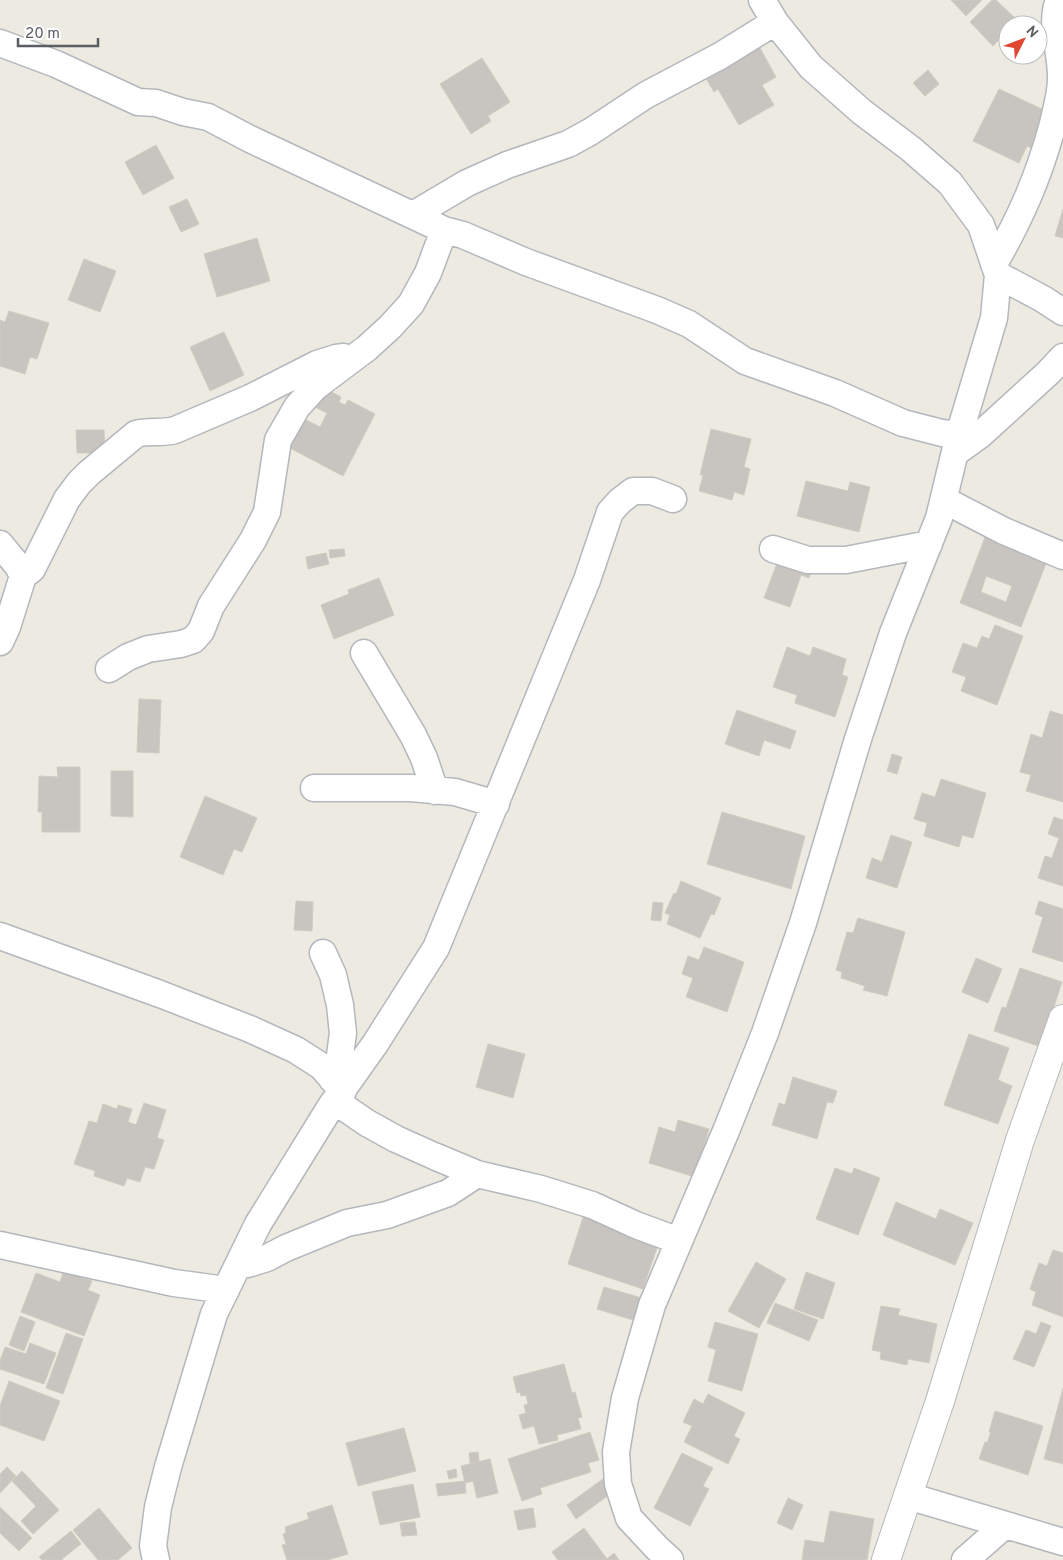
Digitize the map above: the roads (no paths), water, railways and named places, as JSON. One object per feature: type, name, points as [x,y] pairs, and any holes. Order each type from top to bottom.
[{"type":"street","points":[[762,0],[775,22],[811,67],[862,112],[911,148],[950,183],[980,225],[996,269],[1063,312]]},
{"type":"street","points":[[670,1560],[656,1548],[629,1518],[618,1484],[616,1452],[625,1398],[650,1314],[765,1033],[803,923],[858,739],[892,634],[939,518],[957,444],[994,318],[996,269],[1033,188],[1057,107],[1061,79],[1055,31],[1059,0]]},
{"type":"street","points":[[412,215],[443,196],[507,164],[568,144],[590,132],[646,95],[720,56],[775,22]]},
{"type":"street","points":[[0,43],[56,64],[138,102],[156,103],[183,112],[208,117],[250,139],[444,230],[463,235],[526,262],[656,310],[689,324],[745,361],[835,393],[903,422],[942,433],[957,444]]},
{"type":"street","points":[[109,669],[128,657],[148,649],[181,644],[193,640],[201,631],[211,606],[253,540],[267,512],[278,440],[297,407],[315,388],[390,327],[411,304],[428,273],[444,230]]},
{"type":"street","points":[[0,642],[7,627],[23,576],[32,569],[66,499],[79,483],[136,434],[162,433],[175,430],[250,398],[317,364],[336,358],[356,356]]},
{"type":"street","points":[[957,444],[980,435],[1063,357]]},
{"type":"street","points":[[156,1560],[153,1546],[158,1507],[168,1466],[214,1314],[258,1224],[336,1090],[394,1016],[436,948],[587,580],[610,512],[633,491],[652,491],[673,499]]},
{"type":"street","points":[[944,500],[1004,531],[1063,556]]},
{"type":"street","points":[[0,544],[18,566],[23,576]]},
{"type":"street","points":[[773,549],[808,560],[846,560],[929,544]]},
{"type":"street","points":[[364,653],[413,735],[424,758],[435,791]]},
{"type":"street","points":[[314,788],[411,788],[455,792],[496,804]]},
{"type":"street","points":[[0,936],[160,994],[250,1029],[296,1050],[321,1066],[336,1090],[396,1139],[477,1174],[541,1189],[592,1205],[636,1225],[679,1241]]},
{"type":"street","points":[[322,953],[333,975],[340,1005],[343,1033],[336,1090]]},
{"type":"street","points":[[886,1560],[940,1401],[1020,1140],[1063,1019]]},
{"type":"street","points":[[238,1266],[267,1258],[286,1248],[347,1223],[387,1215],[448,1193],[477,1174]]},
{"type":"street","points":[[0,1245],[174,1283],[226,1290]]},
{"type":"street","points":[[908,1496],[1063,1542]]},
{"type":"street","points":[[965,1560],[1004,1525]]}]
